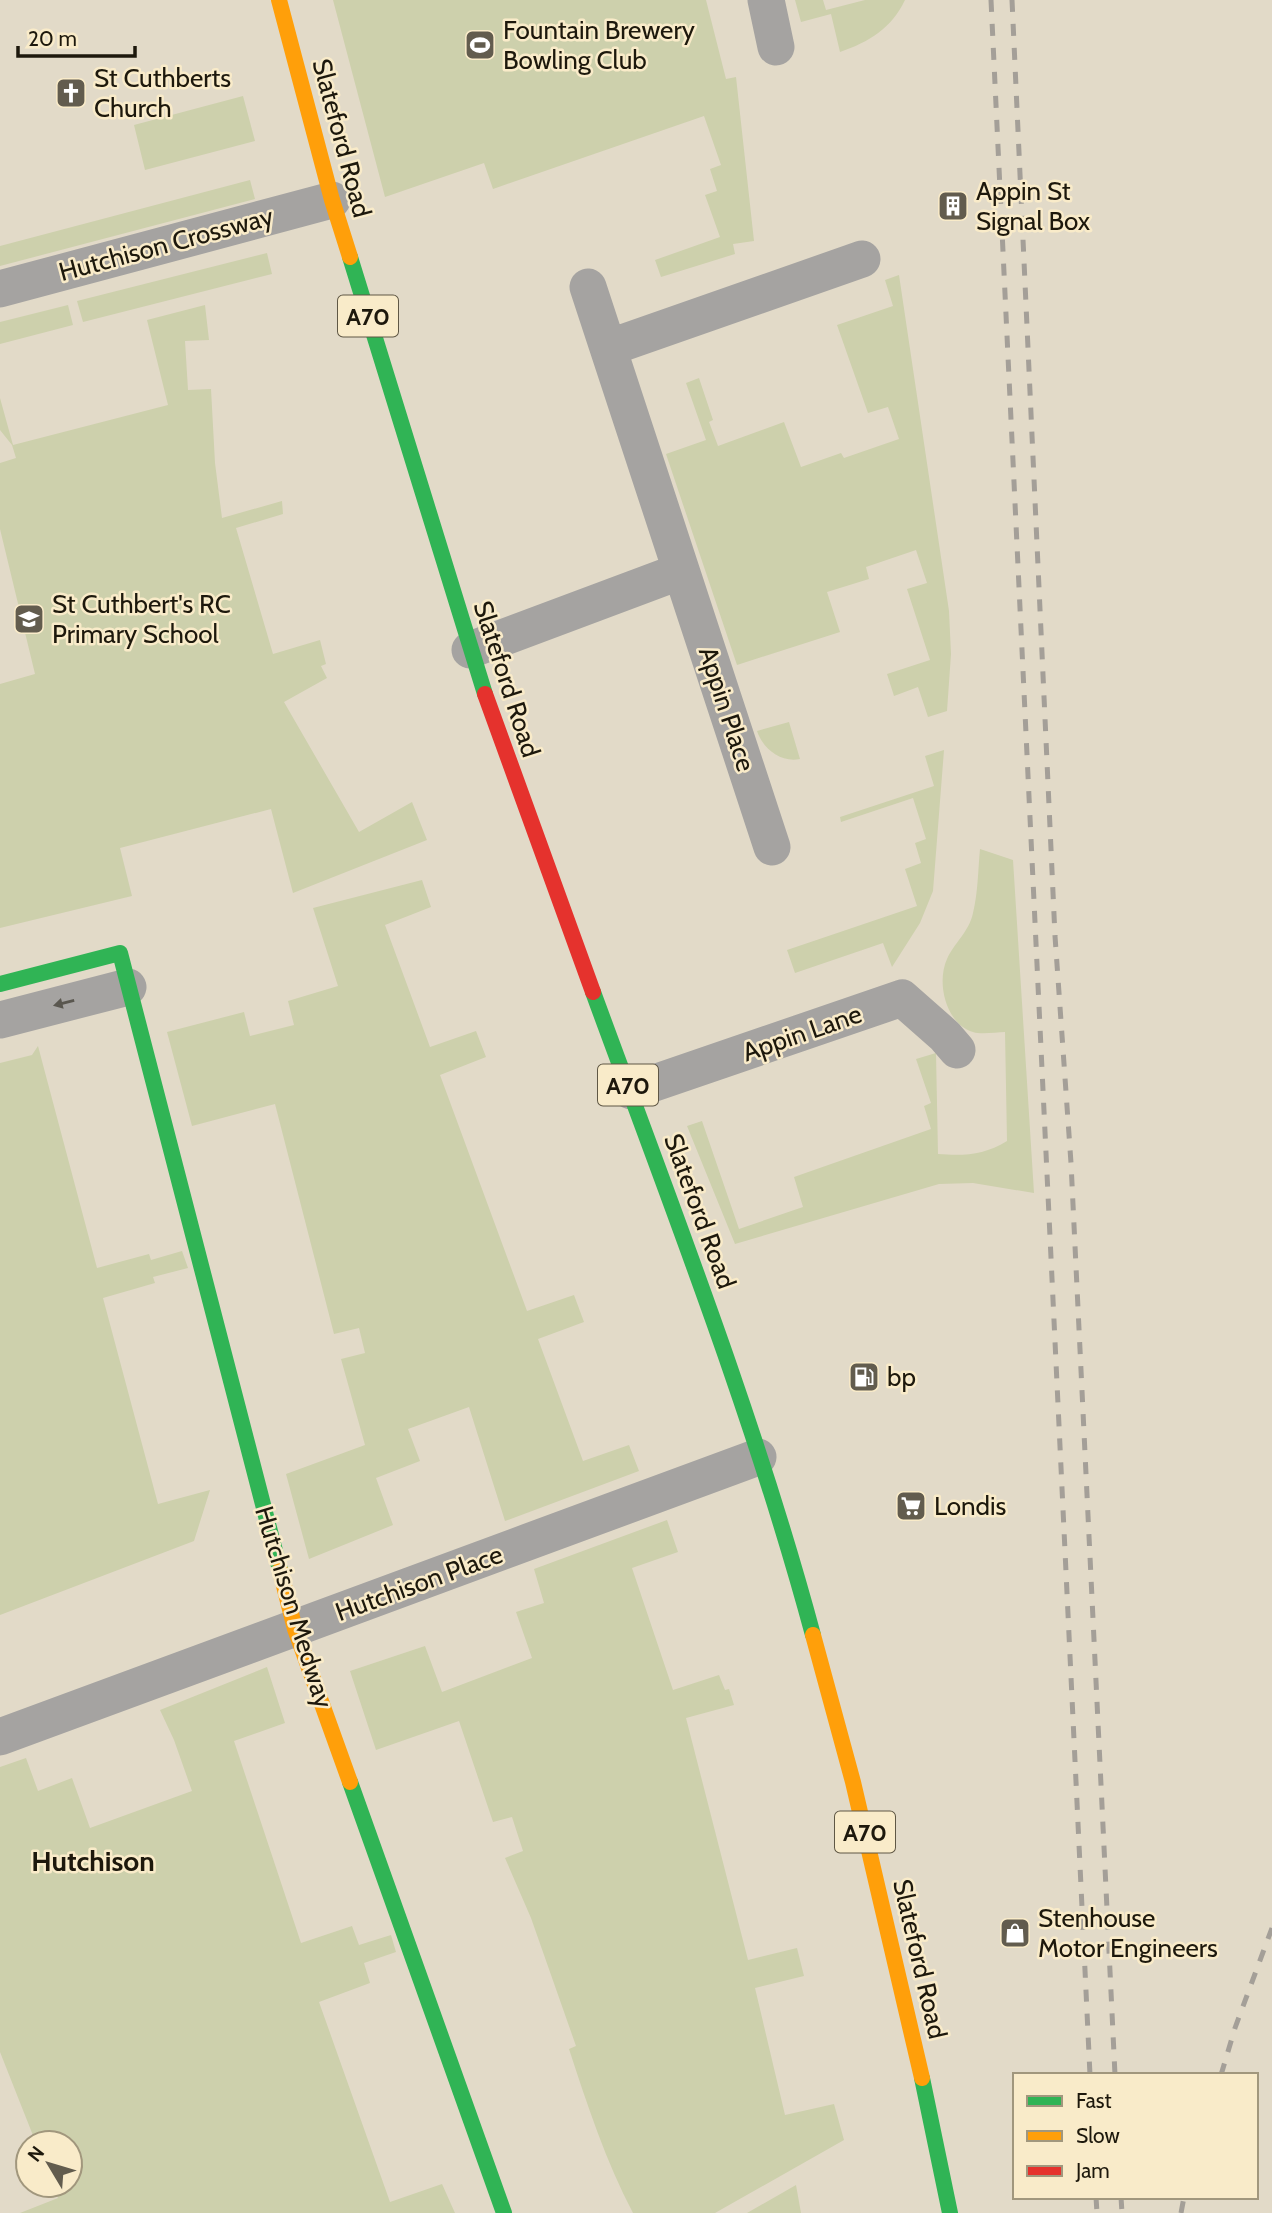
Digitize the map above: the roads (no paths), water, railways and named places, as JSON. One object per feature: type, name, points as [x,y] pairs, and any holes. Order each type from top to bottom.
[{"type":"main road","name":"Slateford Road","points":[[279,0],[332,200],[492,717],[703,1293],[800,1586],[853,1782],[927,2100],[950,2213]]},
{"type":"main road","points":[[0,984],[124,970]]},
{"type":"main road","name":"Hutchison Medway","points":[[124,970],[295,1629],[504,2213]]},
{"type":"street","points":[[765,0],[776,47]]},
{"type":"street","name":"Hutchison Crossway","points":[[0,289],[332,200]]},
{"type":"street","points":[[608,348],[862,260]]},
{"type":"street","name":"Appin Place","points":[[588,287],[772,847]]},
{"type":"street","points":[[470,650],[681,571]]},
{"type":"street","points":[[0,1020],[124,970]]},
{"type":"street","name":"Appin Lane","points":[[631,1091],[902,998],[957,1050]]},
{"type":"street","name":"Hutchison Place","points":[[0,1737],[758,1457]]},
{"type":"railway","points":[[991,0],[1090,2073]]},
{"type":"railway","points":[[1012,0],[1055,936],[1071,1163],[1115,2073]]},
{"type":"railway","points":[[1222,2073],[1235,2028],[1272,1928]]},
{"type":"railway","points":[[1096,2199],[1097,2213]]},
{"type":"railway","points":[[1121,2199],[1122,2213]]},
{"type":"railway","points":[[1181,2213],[1184,2199]]},
{"type":"place","name":"Fountain Brewery Bowling Club","points":[[480,45]]},
{"type":"place","name":"St Cuthberts Church","points":[[71,93]]},
{"type":"place","name":"Appin St Signal Box","points":[[953,206]]},
{"type":"place","name":"St Cuthbert's RC Primary School","points":[[29,619]]},
{"type":"place","name":"bp","points":[[864,1377]]},
{"type":"place","name":"Londis","points":[[911,1506]]},
{"type":"place","name":"Stenhouse Motor Engineers","points":[[1015,1933]]},
{"type":"district","name":"Hutchison","points":[[93,1861]]}]
